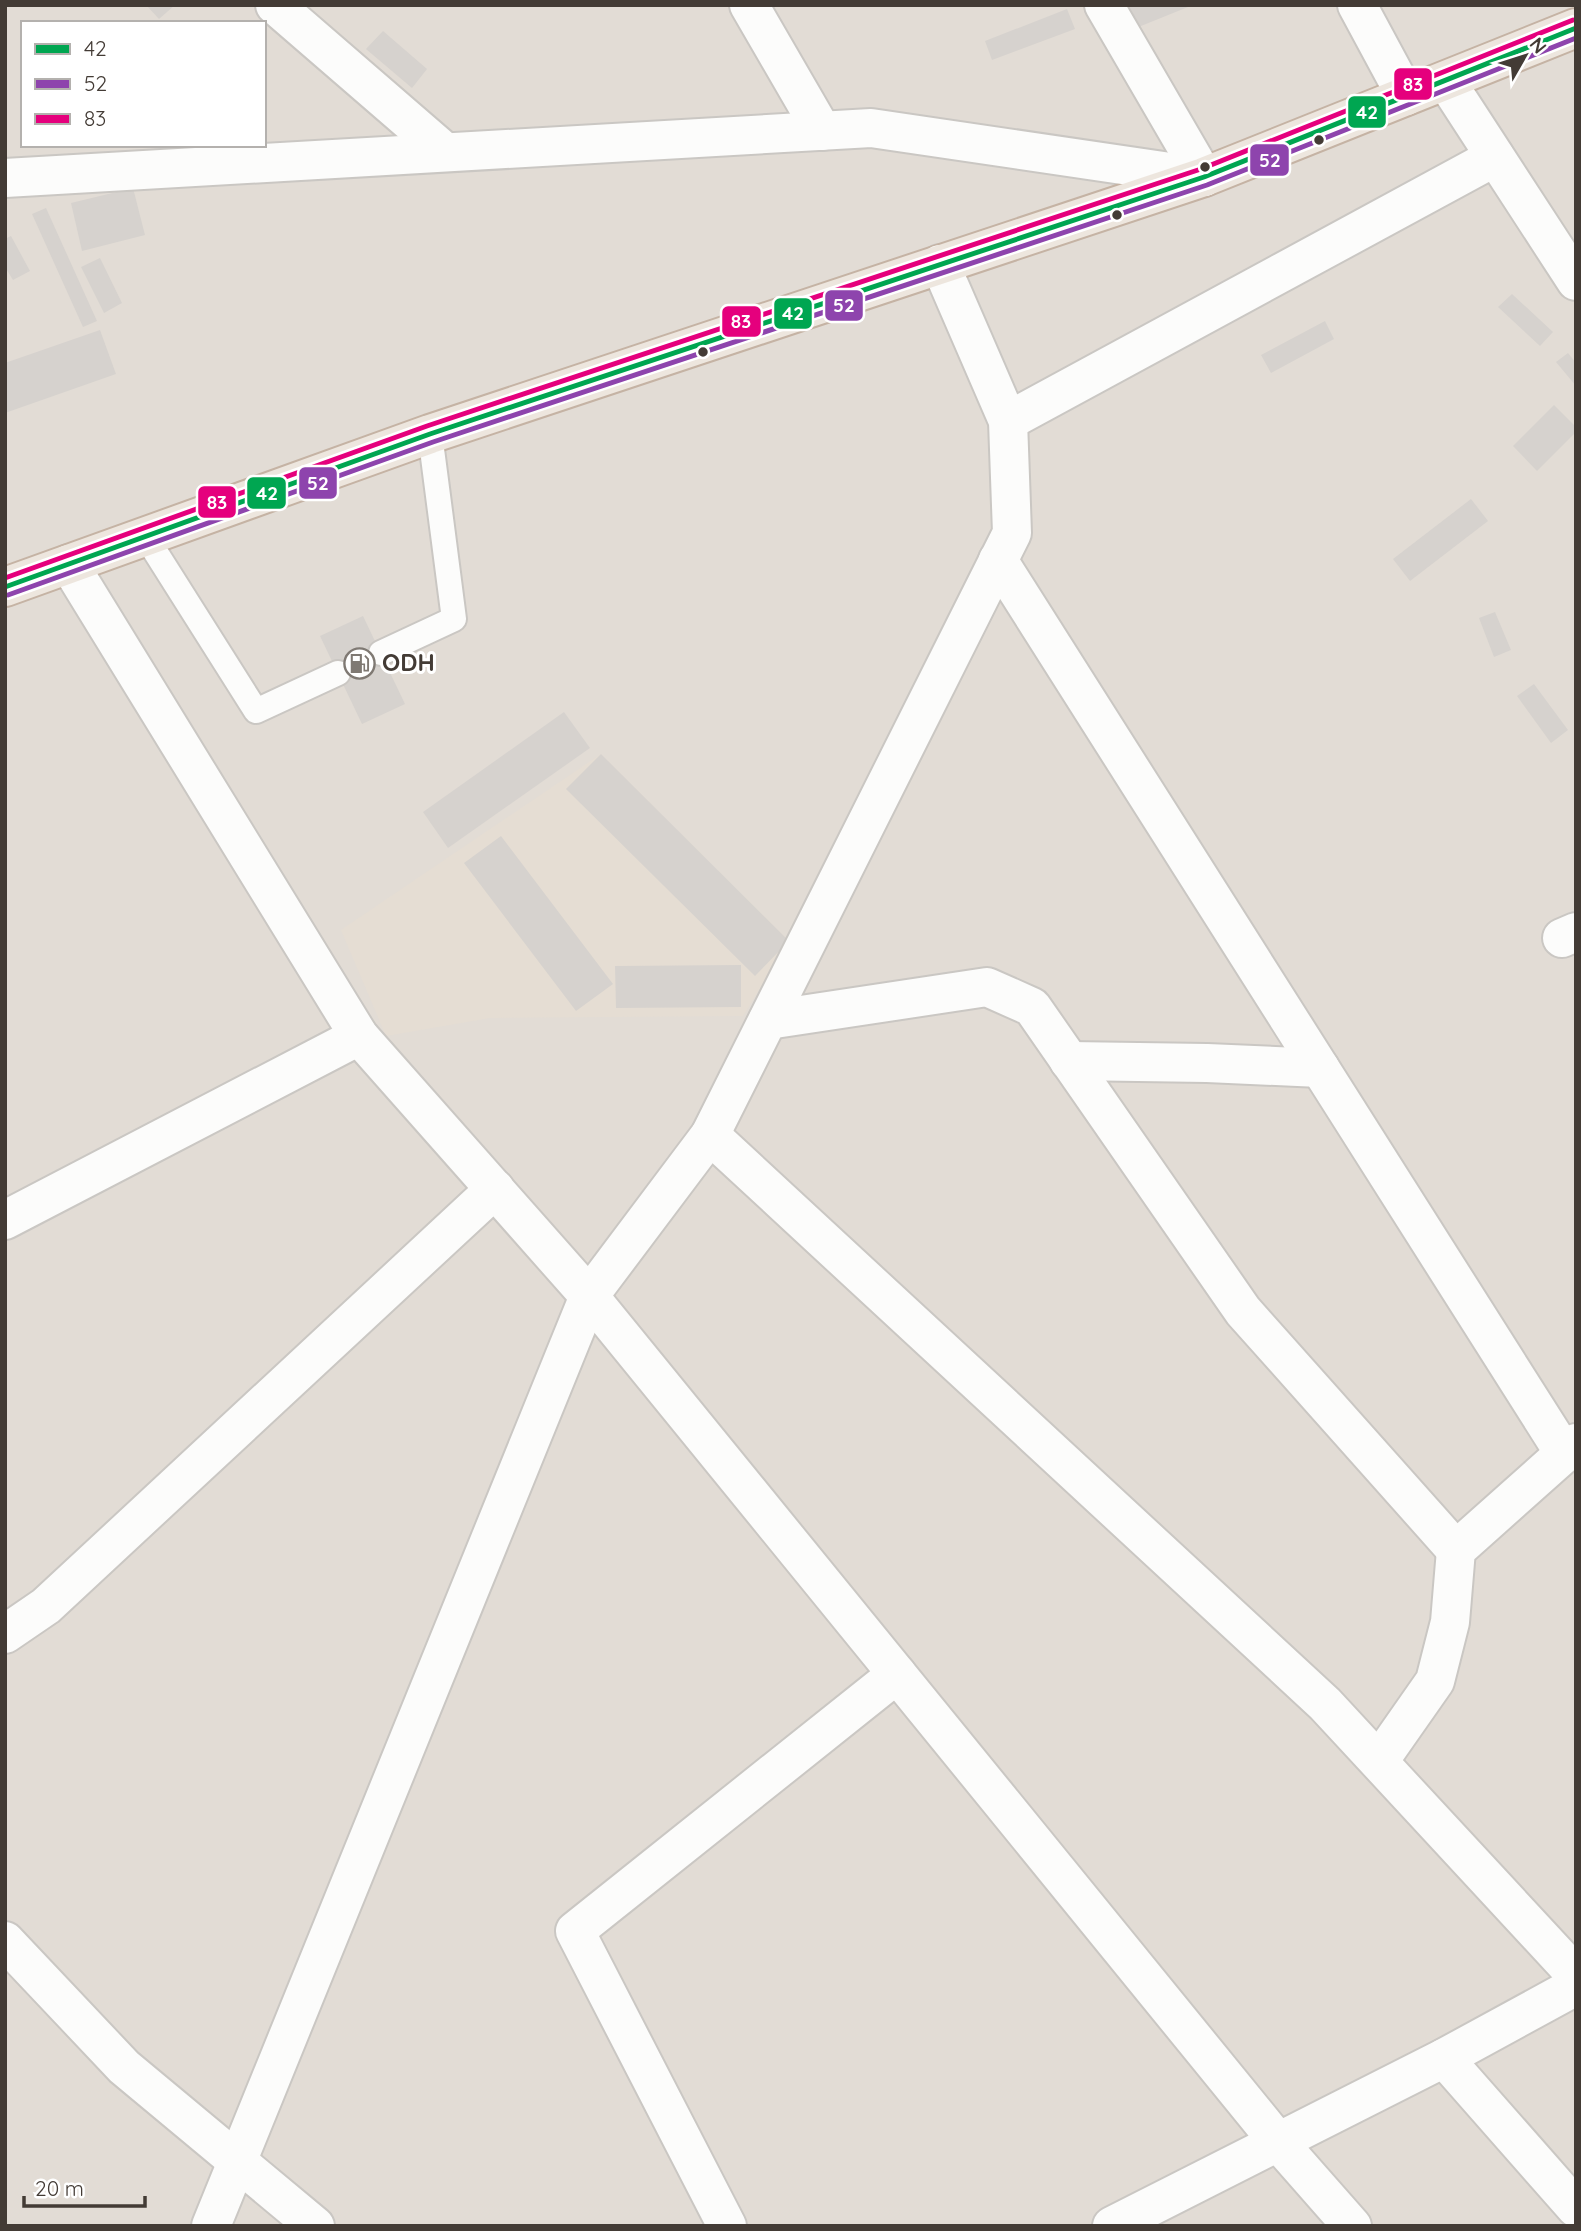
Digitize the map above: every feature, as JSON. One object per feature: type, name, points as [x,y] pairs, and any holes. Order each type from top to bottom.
[{"type":"highway","points":[[5,587],[430,434],[1204,177],[1576,28]]},
{"type":"street","points":[[275,5],[445,152]]},
{"type":"street","points":[[749,5],[822,131]]},
{"type":"street","points":[[1104,5],[1204,177]]},
{"type":"street","points":[[1357,5],[1406,96]]},
{"type":"street","points":[[1446,80],[1576,281]]},
{"type":"street","points":[[5,178],[871,128],[1204,177]]},
{"type":"street","points":[[1008,421],[1495,157]]},
{"type":"street","points":[[211,2226],[589,1296],[710,1135],[1012,533],[1008,421],[940,264]]},
{"type":"street","points":[[998,560],[1320,1068],[1570,1448],[1456,1550],[1450,1622],[1435,1681],[1379,1762]]},
{"type":"street","points":[[69,564],[359,1036],[589,1296],[1279,2143],[1352,2226]]},
{"type":"street","points":[[768,1020],[987,987],[1032,1007],[1243,1311],[1456,1550]]},
{"type":"street","points":[[5,1220],[359,1036]]},
{"type":"street","points":[[1069,1061],[1320,1068]]},
{"type":"street","points":[[710,1135],[1325,1704],[1576,1975]]},
{"type":"street","points":[[5,1634],[46,1606],[495,1189]]},
{"type":"street","points":[[727,2226],[575,1931],[897,1674]]},
{"type":"street","points":[[5,1941],[124,2067],[315,2226]]},
{"type":"street","points":[[1112,2226],[1444,2058],[1576,1986]]},
{"type":"street","points":[[1444,2058],[1576,2208]]},
{"type":"lane","points":[[381,653],[454,619],[430,434]]},
{"type":"lane","points":[[146,537],[256,711],[338,673]]},
{"type":"shaded area","points":[[5,5],[1576,5],[1576,2226],[5,2226]]},
{"type":"shaded area","points":[[601,754],[789,941],[743,1016],[490,1018],[386,1036],[341,930]]},
{"type":"building","points":[[146,5],[175,5],[159,19]]},
{"type":"building","points":[[1127,5],[1193,5],[1136,28]]},
{"type":"building","points":[[1067,9],[1075,29],[992,60],[985,41]]},
{"type":"building","points":[[383,31],[427,69],[412,88],[366,49]]},
{"type":"building","points":[[133,188],[145,235],[82,251],[71,203]]},
{"type":"building","points":[[46,208],[97,321],[83,327],[32,214]]},
{"type":"building","points":[[11,236],[30,271],[13,280],[5,267],[5,239]]},
{"type":"building","points":[[100,258],[122,303],[104,313],[81,267]]},
{"type":"building","points":[[1512,294],[1553,332],[1540,346],[1498,307]]},
{"type":"building","points":[[1325,321],[1334,339],[1271,373],[1261,355]]},
{"type":"building","points":[[100,330],[116,374],[5,413],[5,363]]},
{"type":"building","points":[[1568,353],[1576,363],[1576,386],[1556,362]]},
{"type":"building","points":[[1554,405],[1576,427],[1576,432],[1537,471],[1513,446]]},
{"type":"building","points":[[1471,499],[1488,521],[1410,581],[1393,559]]},
{"type":"building","points":[[1495,612],[1511,650],[1494,657],[1479,618]]},
{"type":"building","points":[[363,616],[405,704],[362,724],[320,636]]},
{"type":"building","points":[[1534,684],[1568,730],[1551,743],[1517,696]]},
{"type":"building","points":[[564,712],[590,748],[448,848],[423,812]]},
{"type":"building","points":[[601,754],[789,941],[755,976],[566,789]]},
{"type":"building","points":[[501,836],[613,984],[576,1011],[464,863]]},
{"type":"building","points":[[741,965],[741,1007],[616,1008],[615,966]]},
{"type":"transit line","name":"83","points":[[5,578],[427,426],[1201,169],[1573,20]]},
{"type":"transit line","name":"42","points":[[5,587],[430,434],[1204,177],[1576,28]]},
{"type":"transit line","name":"52","points":[[8,595],[433,442],[1207,185],[1576,38]]},
{"type":"place","name":"ODH","points":[[359,663]]}]
